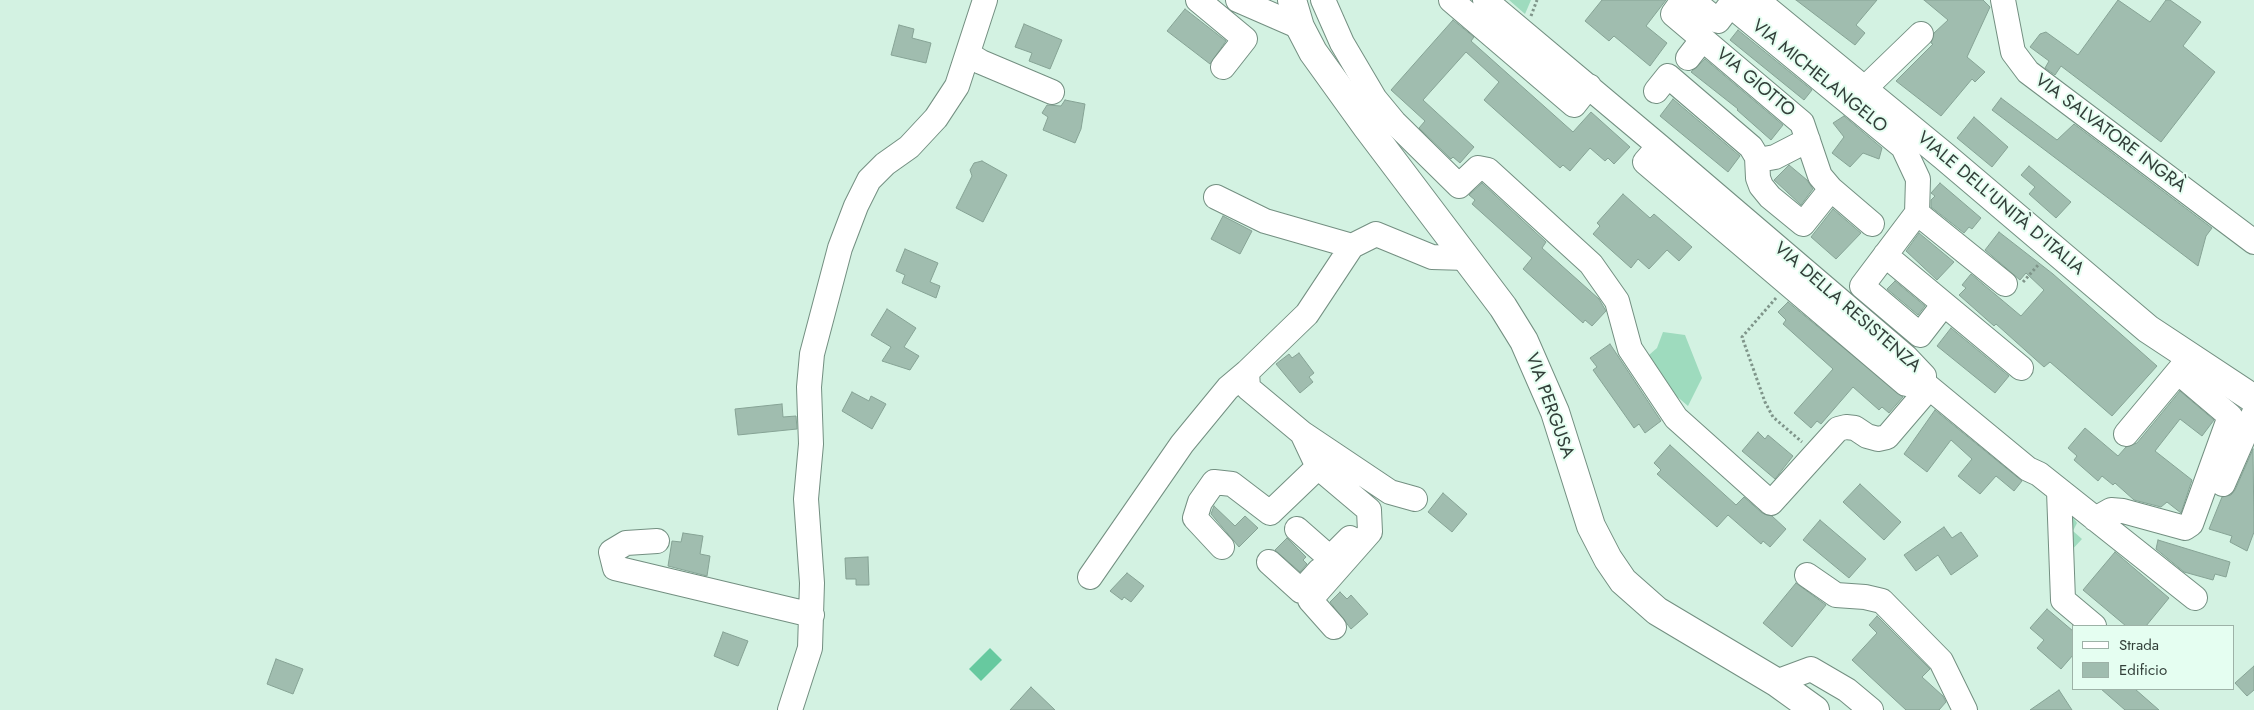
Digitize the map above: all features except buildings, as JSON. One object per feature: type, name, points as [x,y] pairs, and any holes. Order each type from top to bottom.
[{"type":"main road","name":"VIA PERGUSA","points":[[1292,0],[1300,27],[1313,52],[1367,128],[1504,307],[1528,349],[1555,412],[1591,526],[1608,559],[1623,581],[1657,611],[1776,682],[1815,710]]},
{"type":"main road","name":"VIALE DELL'UNITÀ D'ITALIA","points":[[1739,2],[1862,91],[1944,156],[2148,329],[2184,365],[2254,399]]},
{"type":"street","points":[[790,710],[810,648],[812,615],[806,499],[811,444],[808,387],[812,354],[840,248],[856,206],[869,180],[885,164],[909,147],[936,118],[957,86],[985,0]]},
{"type":"street","points":[[1198,0],[1245,39],[1223,67]]},
{"type":"street","points":[[1238,0],[1300,27]]},
{"type":"street","name":"VIA DELLA RESISTENZA","points":[[1323,0],[1342,42],[1375,99],[1394,122],[1459,186],[1478,168],[1488,170],[1591,264],[1617,301],[1630,349],[1676,418],[1771,503],[1838,429],[1846,427],[1855,428],[1867,436],[1878,439],[1887,437],[1923,395],[1915,384],[1924,376],[1906,357],[1797,282],[1660,146],[1485,0]]},
{"type":"street","points":[[1451,0],[1574,105],[1589,86]]},
{"type":"street","name":"VIA GIOTTO","points":[[1683,0],[1673,14],[1695,49],[1802,123],[1820,176],[1831,189],[1872,224]]},
{"type":"street","points":[[1692,0],[1718,21],[1739,2]]},
{"type":"street","name":"VIA SALVATORE INGRÀ","points":[[2003,0],[2013,52],[2028,72],[2254,242]]},
{"type":"street","name":"VIA MICHELANGELO","points":[[1739,2],[1903,146],[1918,179],[1917,213]]},
{"type":"street","points":[[1862,91],[1921,34]]},
{"type":"street","points":[[968,54],[981,62],[1052,92]]},
{"type":"street","points":[[1656,91],[1668,76],[1751,147],[1757,157],[1758,178],[1761,186],[1770,197],[1803,224],[1831,189]]},
{"type":"street","points":[[1757,157],[1764,159],[1775,157],[1808,140]]},
{"type":"street","points":[[1216,197],[1265,220],[1352,246]]},
{"type":"street","points":[[1944,304],[1920,335],[1862,286],[1917,213],[2014,283]]},
{"type":"street","points":[[1090,577],[1182,444],[1228,388],[1307,314],[1352,246],[1376,234],[1432,257],[1467,258]]},
{"type":"street","points":[[1885,255],[2021,368]]},
{"type":"street","points":[[1797,282],[1915,384],[2028,469],[2039,474],[2195,598]]},
{"type":"street","points":[[2126,434],[2184,365],[2246,422]]},
{"type":"street","points":[[1247,372],[1248,388],[1302,433],[1390,492],[1415,499]]},
{"type":"street","points":[[2223,484],[2246,422]]},
{"type":"street","points":[[2095,519],[2111,510],[2123,511],[2185,528],[2191,524],[2246,422]]},
{"type":"street","points":[[1302,433],[1318,467],[1369,510],[1370,532],[1310,600],[1334,627]]},
{"type":"street","points":[[1222,547],[1195,518],[1200,502],[1214,482],[1232,484],[1270,513],[1318,467]]},
{"type":"street","points":[[2059,491],[2063,600],[2093,625]]},
{"type":"street","points":[[1269,562],[1301,591],[1359,529],[1369,510]]},
{"type":"street","points":[[1297,529],[1330,558]]},
{"type":"street","points":[[657,541],[626,543],[611,552],[615,568],[812,615]]},
{"type":"street","points":[[1807,575],[1836,595],[1865,597],[1882,601],[1941,661],[1965,710]]},
{"type":"street","points":[[1776,682],[1811,668],[1847,690],[1871,710]]},
{"type":"path","points":[[1531,16],[1537,0]]},
{"type":"path","points":[[2014,283],[2040,262]]},
{"type":"path","points":[[1797,282],[1742,337],[1765,402],[1773,417],[1803,443]]},
{"type":"shaded area","points":[[1509,0],[1531,0],[1525,14]]},
{"type":"shaded area","points":[[1663,332],[1685,335],[1702,378],[1688,406],[1674,394],[1649,355],[1657,348]]},
{"type":"shaded area","points":[[2073,517],[2077,523],[2073,531],[2082,539],[2070,552],[2069,519]]},
{"type":"shaded area","points":[[990,648],[1002,660],[981,681],[969,669]]}]
